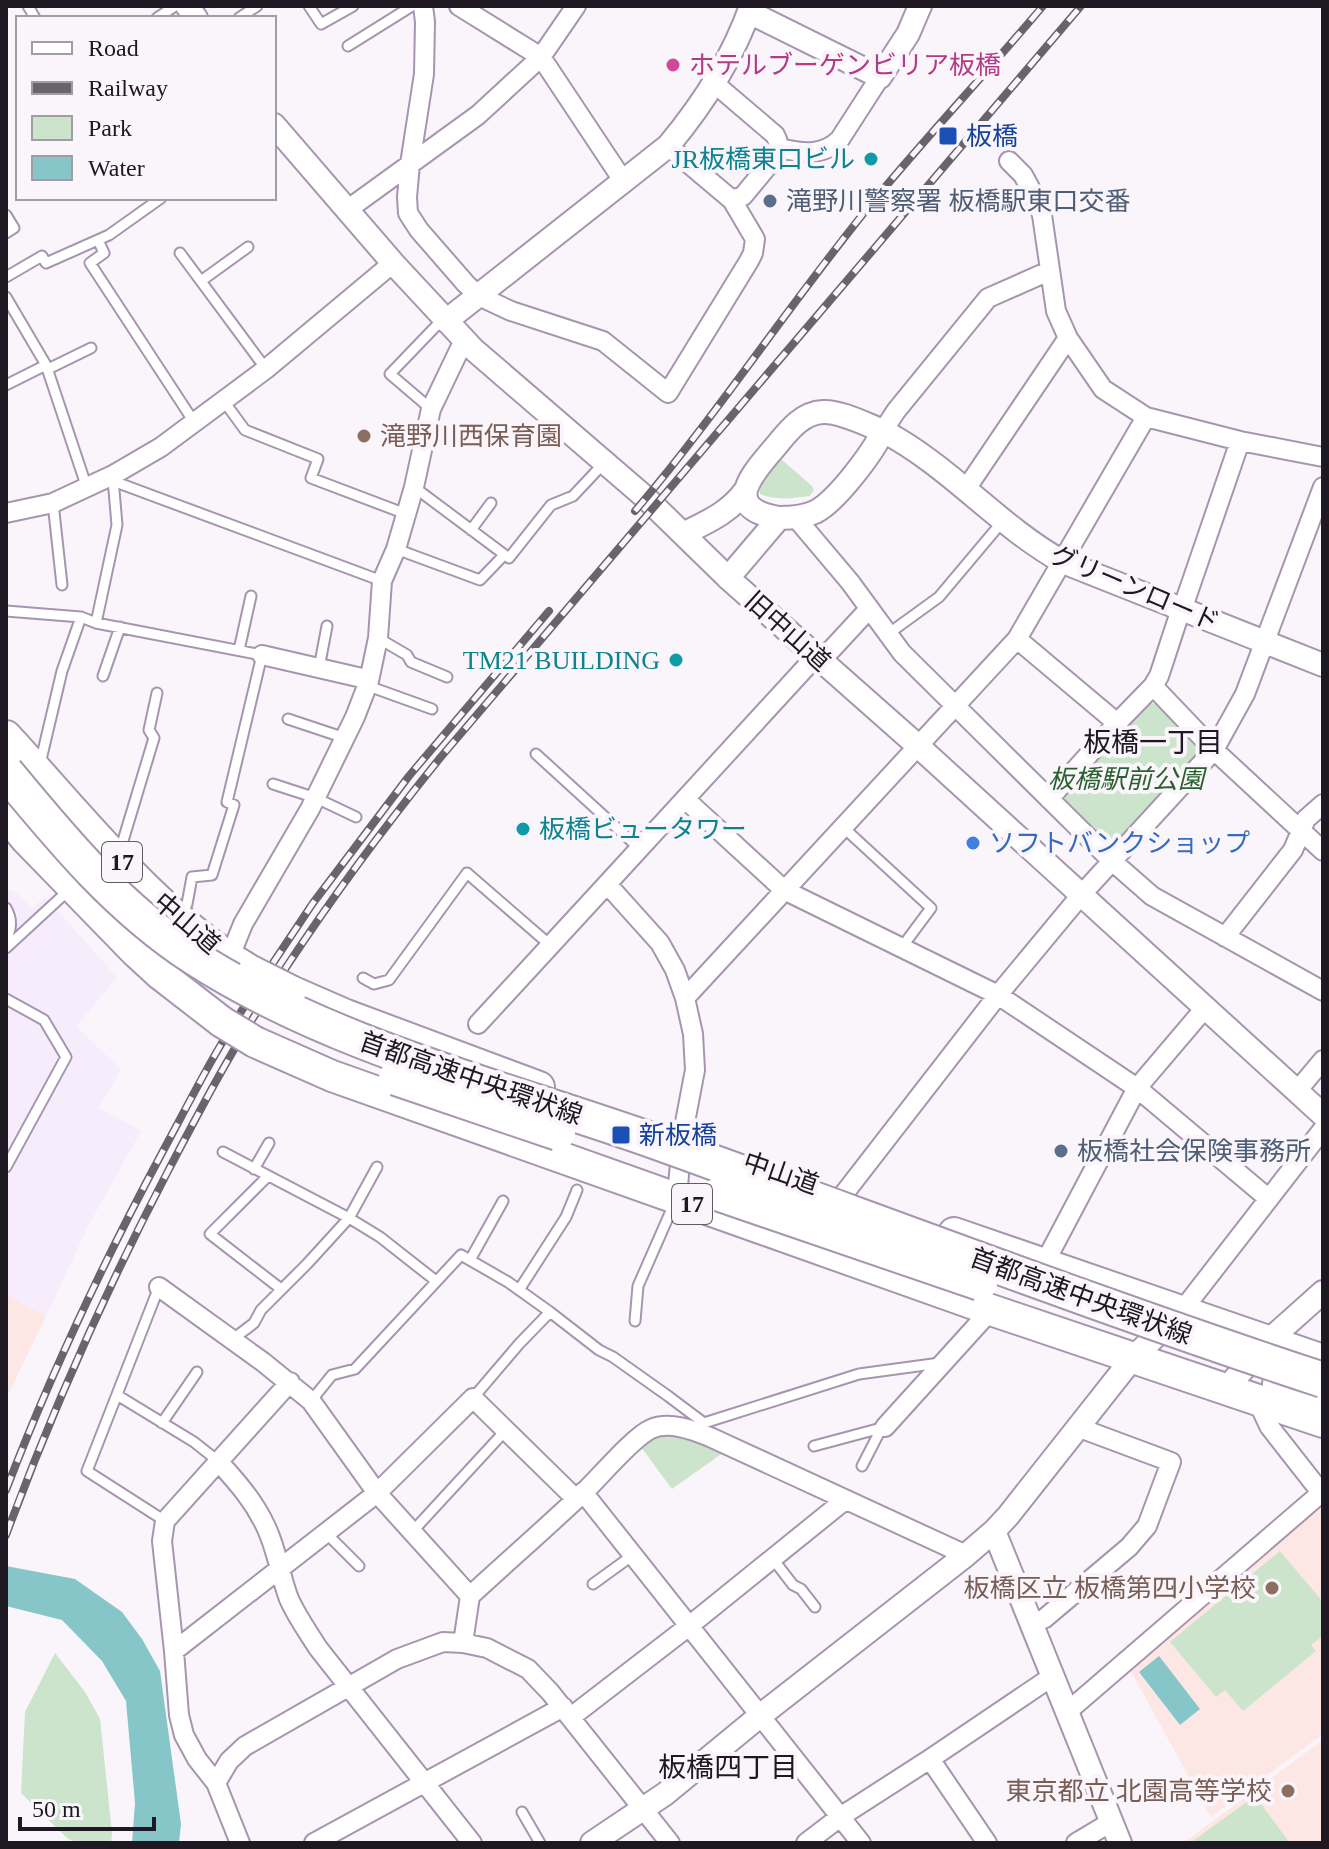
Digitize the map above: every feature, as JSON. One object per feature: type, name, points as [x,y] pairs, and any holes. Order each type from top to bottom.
[{"type":"highway","name":"中山道","points":[[6,736],[22,771],[179,920],[225,957],[291,991],[361,1020],[682,1138],[1323,1360]]},
{"type":"highway","points":[[6,761],[62,831],[151,932],[223,994],[305,1042],[442,1094],[879,1239],[1323,1394]]},
{"type":"highway","name":"首都高速中央環状線","points":[[22,771],[62,840],[146,924],[227,977],[329,1028],[1323,1380]]},
{"type":"highway","name":"首都高速中央環状線","points":[[6,789],[52,844],[140,927],[223,983],[288,1016],[337,1036],[642,1140],[1137,1320],[1323,1380]]},
{"type":"highway","name":"中山道","points":[[6,815],[160,974],[222,1022],[255,1042],[332,1076],[434,1112],[514,1133],[678,1190]]},
{"type":"highway","points":[[678,1190],[720,1194],[1185,1354],[1323,1394]]},
{"type":"highway","name":"17","points":[[678,1190],[991,1310],[1323,1422]]},
{"type":"street","points":[[423,6],[424,74],[410,164],[408,213],[419,230],[479,296],[511,311],[603,341],[668,393],[753,253],[755,239],[732,200],[668,146]]},
{"type":"street","points":[[459,6],[541,57],[624,182]]},
{"type":"street","points":[[347,210],[478,115],[541,57],[576,6]]},
{"type":"street","points":[[779,148],[820,152],[834,146],[908,34],[920,6]]},
{"type":"street","points":[[446,321],[668,146],[690,120],[732,53],[745,8],[880,77]]},
{"type":"street","points":[[714,83],[775,135],[779,148],[777,155],[743,196],[732,200]]},
{"type":"street","name":"旧中山道","points":[[276,127],[464,340],[646,498],[728,578],[918,746],[1323,1115]]},
{"type":"street","points":[[1009,161],[1023,175],[1042,215],[1056,311],[1068,338],[1103,389],[1146,417],[1240,441],[1323,457]]},
{"type":"street","points":[[6,513],[53,503],[113,478],[161,447],[266,369],[393,263]]},
{"type":"street","points":[[745,491],[752,508],[764,516],[787,518],[816,511],[832,500],[870,454],[896,411],[988,298],[1049,271]]},
{"type":"street","points":[[966,489],[1068,338]]},
{"type":"street","points":[[225,957],[316,798],[369,681],[378,638],[382,581],[396,549],[414,487],[431,409],[464,340]]},
{"type":"street","name":"グリーンロード","points":[[683,534],[722,515],[737,502],[754,472],[802,418],[814,413],[834,413],[883,431],[924,454],[1040,549],[1063,562],[1323,665]]},
{"type":"street","points":[[685,998],[1017,639],[1146,417]]},
{"type":"street","points":[[1049,799],[1159,676],[1240,441]]},
{"type":"street","points":[[843,1195],[998,995],[1081,895],[1214,750],[1245,694],[1323,487]]},
{"type":"street","points":[[728,578],[787,518]]},
{"type":"street","points":[[787,518],[850,582],[902,653],[1112,861],[1152,896],[1323,991]]},
{"type":"street","points":[[478,1024],[807,666],[832,649],[869,609]]},
{"type":"street","points":[[1017,639],[1117,723]]},
{"type":"street","points":[[262,655],[369,681]]},
{"type":"street","points":[[1153,686],[1214,750],[1323,851]]},
{"type":"street","points":[[685,799],[784,890],[998,995],[1137,1088],[1269,1199]]},
{"type":"street","points":[[1225,937],[1293,850],[1306,819],[1323,804]]},
{"type":"street","points":[[607,884],[660,943],[675,970],[685,998],[693,1034],[695,1070],[682,1138],[678,1190]]},
{"type":"street","points":[[1044,1264],[1137,1088],[1205,1008]]},
{"type":"street","points":[[1297,1091],[1323,1060]]},
{"type":"street","points":[[592,1843],[665,1794],[994,1531],[1132,1359],[1181,1312],[1323,1129]]},
{"type":"street","points":[[159,1287],[233,1339],[311,1401],[377,1493],[470,1596]]},
{"type":"street","points":[[1225,1390],[1267,1342],[1323,1292]]},
{"type":"street","points":[[885,1427],[991,1310]]},
{"type":"street","points":[[240,1843],[216,1783],[197,1759],[184,1735],[179,1715],[162,1541],[165,1521],[290,1382]]},
{"type":"street","points":[[174,1651],[377,1493],[473,1398],[580,1496],[633,1555],[861,1843]]},
{"type":"street","points":[[1067,1712],[1322,1494],[1269,1426],[1257,1400]]},
{"type":"street","points":[[463,1643],[470,1596],[580,1496],[640,1436],[663,1426],[700,1427],[845,1500],[966,1555]]},
{"type":"street","points":[[1032,1624],[1045,1618],[1129,1547],[1147,1526],[1171,1462],[1077,1427]]},
{"type":"street","points":[[218,1461],[247,1493],[265,1524],[289,1599],[301,1623],[472,1843]]},
{"type":"street","points":[[325,1841],[426,1783],[567,1712],[689,1626],[845,1500]]},
{"type":"street","points":[[994,1531],[1120,1843]]},
{"type":"street","points":[[216,1783],[229,1761],[245,1746],[349,1686],[397,1659],[443,1642],[463,1643],[487,1648],[528,1669],[567,1712],[670,1843]]},
{"type":"street","points":[[806,1843],[840,1817],[1053,1676]]},
{"type":"street","points":[[930,1759],[987,1843]]},
{"type":"street","points":[[1076,1843],[1111,1822]]},
{"type":"lane","points":[[309,6],[321,24],[353,6]]},
{"type":"lane","points":[[348,46],[412,6]]},
{"type":"lane","points":[[6,277],[42,256],[46,263],[109,235],[158,200]]},
{"type":"lane","points":[[6,215],[14,228],[6,233]]},
{"type":"lane","points":[[98,240],[104,253],[90,263],[194,422]]},
{"type":"lane","points":[[201,281],[248,247]]},
{"type":"lane","points":[[180,253],[266,369]]},
{"type":"lane","points":[[6,297],[47,367],[87,488]]},
{"type":"lane","points":[[431,409],[390,374],[438,324],[446,321]]},
{"type":"lane","points":[[6,385],[91,348]]},
{"type":"lane","points":[[223,400],[245,430],[318,459],[311,478],[406,514]]},
{"type":"lane","points":[[414,487],[509,558],[551,505],[573,496],[604,463]]},
{"type":"lane","points":[[96,623],[117,525],[113,478],[382,581]]},
{"type":"lane","points":[[53,503],[62,585]]},
{"type":"lane","points":[[471,530],[491,503]]},
{"type":"lane","points":[[888,634],[939,597],[1004,519]]},
{"type":"lane","points":[[396,549],[480,580],[504,555]]},
{"type":"lane","points":[[239,650],[251,596]]},
{"type":"lane","points":[[6,611],[81,617],[96,623],[262,655],[227,802],[234,805],[217,861],[212,875],[192,877],[187,904],[179,920]]},
{"type":"lane","points":[[22,771],[81,617]]},
{"type":"lane","points":[[319,668],[327,626]]},
{"type":"lane","points":[[103,676],[120,627]]},
{"type":"lane","points":[[378,638],[407,655],[411,662],[447,677]]},
{"type":"lane","points":[[369,681],[371,687],[432,709]]},
{"type":"lane","points":[[118,859],[154,738],[149,730],[157,693]]},
{"type":"lane","points":[[288,719],[345,738]]},
{"type":"lane","points":[[536,754],[640,849]]},
{"type":"lane","points":[[273,784],[316,798],[356,817]]},
{"type":"lane","points":[[844,828],[931,908],[902,947]]},
{"type":"lane","points":[[363,978],[374,984],[389,980],[467,873],[550,945]]},
{"type":"lane","points":[[6,948],[73,887]]},
{"type":"lane","points":[[6,908],[11,917],[6,942]]},
{"type":"lane","points":[[6,999],[44,1020],[66,1057],[7,1163]]},
{"type":"lane","points":[[254,1169],[269,1143]]},
{"type":"lane","points":[[223,1152],[349,1218],[380,1237],[436,1281]]},
{"type":"lane","points":[[233,1339],[254,1323],[261,1310],[349,1218],[377,1167]]},
{"type":"lane","points":[[267,1177],[210,1234],[281,1289]]},
{"type":"lane","points":[[519,1290],[566,1217],[577,1190]]},
{"type":"lane","points":[[635,1321],[638,1286],[678,1190]]},
{"type":"lane","points":[[470,1260],[503,1201]]},
{"type":"lane","points":[[311,1401],[332,1375],[355,1369],[461,1255],[519,1290],[599,1350],[657,1388],[700,1427],[859,1374],[943,1363]]},
{"type":"lane","points":[[159,1287],[87,1471],[165,1521]]},
{"type":"lane","points":[[473,1398],[550,1312]]},
{"type":"lane","points":[[162,1423],[197,1372]]},
{"type":"lane","points":[[117,1395],[194,1442],[218,1461]]},
{"type":"lane","points":[[814,1446],[885,1427]]},
{"type":"lane","points":[[862,1466],[885,1427]]},
{"type":"lane","points":[[412,1532],[506,1430]]},
{"type":"lane","points":[[326,1533],[359,1566]]},
{"type":"lane","points":[[593,1584],[633,1555]]},
{"type":"lane","points":[[773,1559],[815,1607]]},
{"type":"lane","points":[[522,1812],[540,1843]]},
{"type":"shaded area","points":[[6,888],[17,893],[32,909],[45,897],[117,977],[76,1027],[121,1069],[99,1108],[141,1131],[88,1226],[46,1316],[6,1295]]},
{"type":"shaded area","points":[[6,1295],[46,1316],[6,1399]]},
{"type":"shaded area","name":"板橋区立 板橋第四小学校","points":[[1319,1504],[1323,1508],[1323,1734],[1211,1817],[1129,1668]]},
{"type":"shaded area","name":"東京都立 北園高等学校","points":[[1323,1740],[1323,1843],[1183,1843]]},
{"type":"green space","points":[[781,459],[812,486],[814,490],[810,496],[778,498],[760,494],[760,484]]},
{"type":"green space","name":"板橋駅前公園","points":[[1156,703],[1197,741],[1199,754],[1115,846],[1105,845],[1065,806],[1063,793],[1147,704]]},
{"type":"green space","points":[[678,1434],[724,1452],[672,1489],[641,1447],[656,1437]]},
{"type":"green space","points":[[1280,1551],[1323,1602],[1323,1636],[1311,1645],[1316,1651],[1243,1711],[1225,1690],[1216,1697],[1170,1642]]},
{"type":"green space","points":[[55,1653],[85,1692],[100,1719],[111,1843],[79,1843],[68,1839],[21,1793],[25,1712]]},
{"type":"green space","points":[[1255,1796],[1290,1843],[1190,1843]]},
{"type":"water","points":[[6,1566],[75,1579],[122,1612],[142,1639],[160,1671],[181,1824],[179,1843],[132,1843],[135,1803],[126,1701],[102,1661],[62,1620],[6,1606]]},
{"type":"water","points":[[1159,1656],[1200,1709],[1180,1725],[1139,1672]]},
{"type":"railway","points":[[635,511],[876,198],[1043,6]]},
{"type":"railway","points":[[285,969],[360,862],[440,758],[1081,6]]},
{"type":"railway","points":[[273,963],[313,903],[409,776],[549,611]]},
{"type":"railway","points":[[6,1490],[60,1360],[120,1234],[206,1070],[254,992]]},
{"type":"railway","points":[[6,1535],[61,1397],[123,1261],[202,1106],[266,998]]},
{"type":"place","name":"ホテルブーゲンビリア板橋","points":[[673,65]]},
{"type":"place","name":"板橋","points":[[948,136]]},
{"type":"place","name":"JR板橋東口ビル","points":[[871,159]]},
{"type":"place","name":"滝野川警察署 板橋駅東口交番","points":[[770,201]]},
{"type":"place","name":"滝野川西保育園","points":[[364,436]]},
{"type":"place","name":"TM21 BUILDING","points":[[676,660]]},
{"type":"place","name":"板橋ビュータワー","points":[[523,829]]},
{"type":"place","name":"ソフトバンクショップ","points":[[973,843]]},
{"type":"place","name":"新板橋","points":[[621,1135]]},
{"type":"place","name":"板橋社会保険事務所","points":[[1061,1151]]},
{"type":"place","name":"板橋区立 板橋第四小学校","points":[[1272,1588]]},
{"type":"place","name":"東京都立 北園高等学校","points":[[1288,1791]]},
{"type":"district","name":"板橋一丁目","points":[[1153,742]]},
{"type":"district","name":"板橋四丁目","points":[[728,1767]]}]
